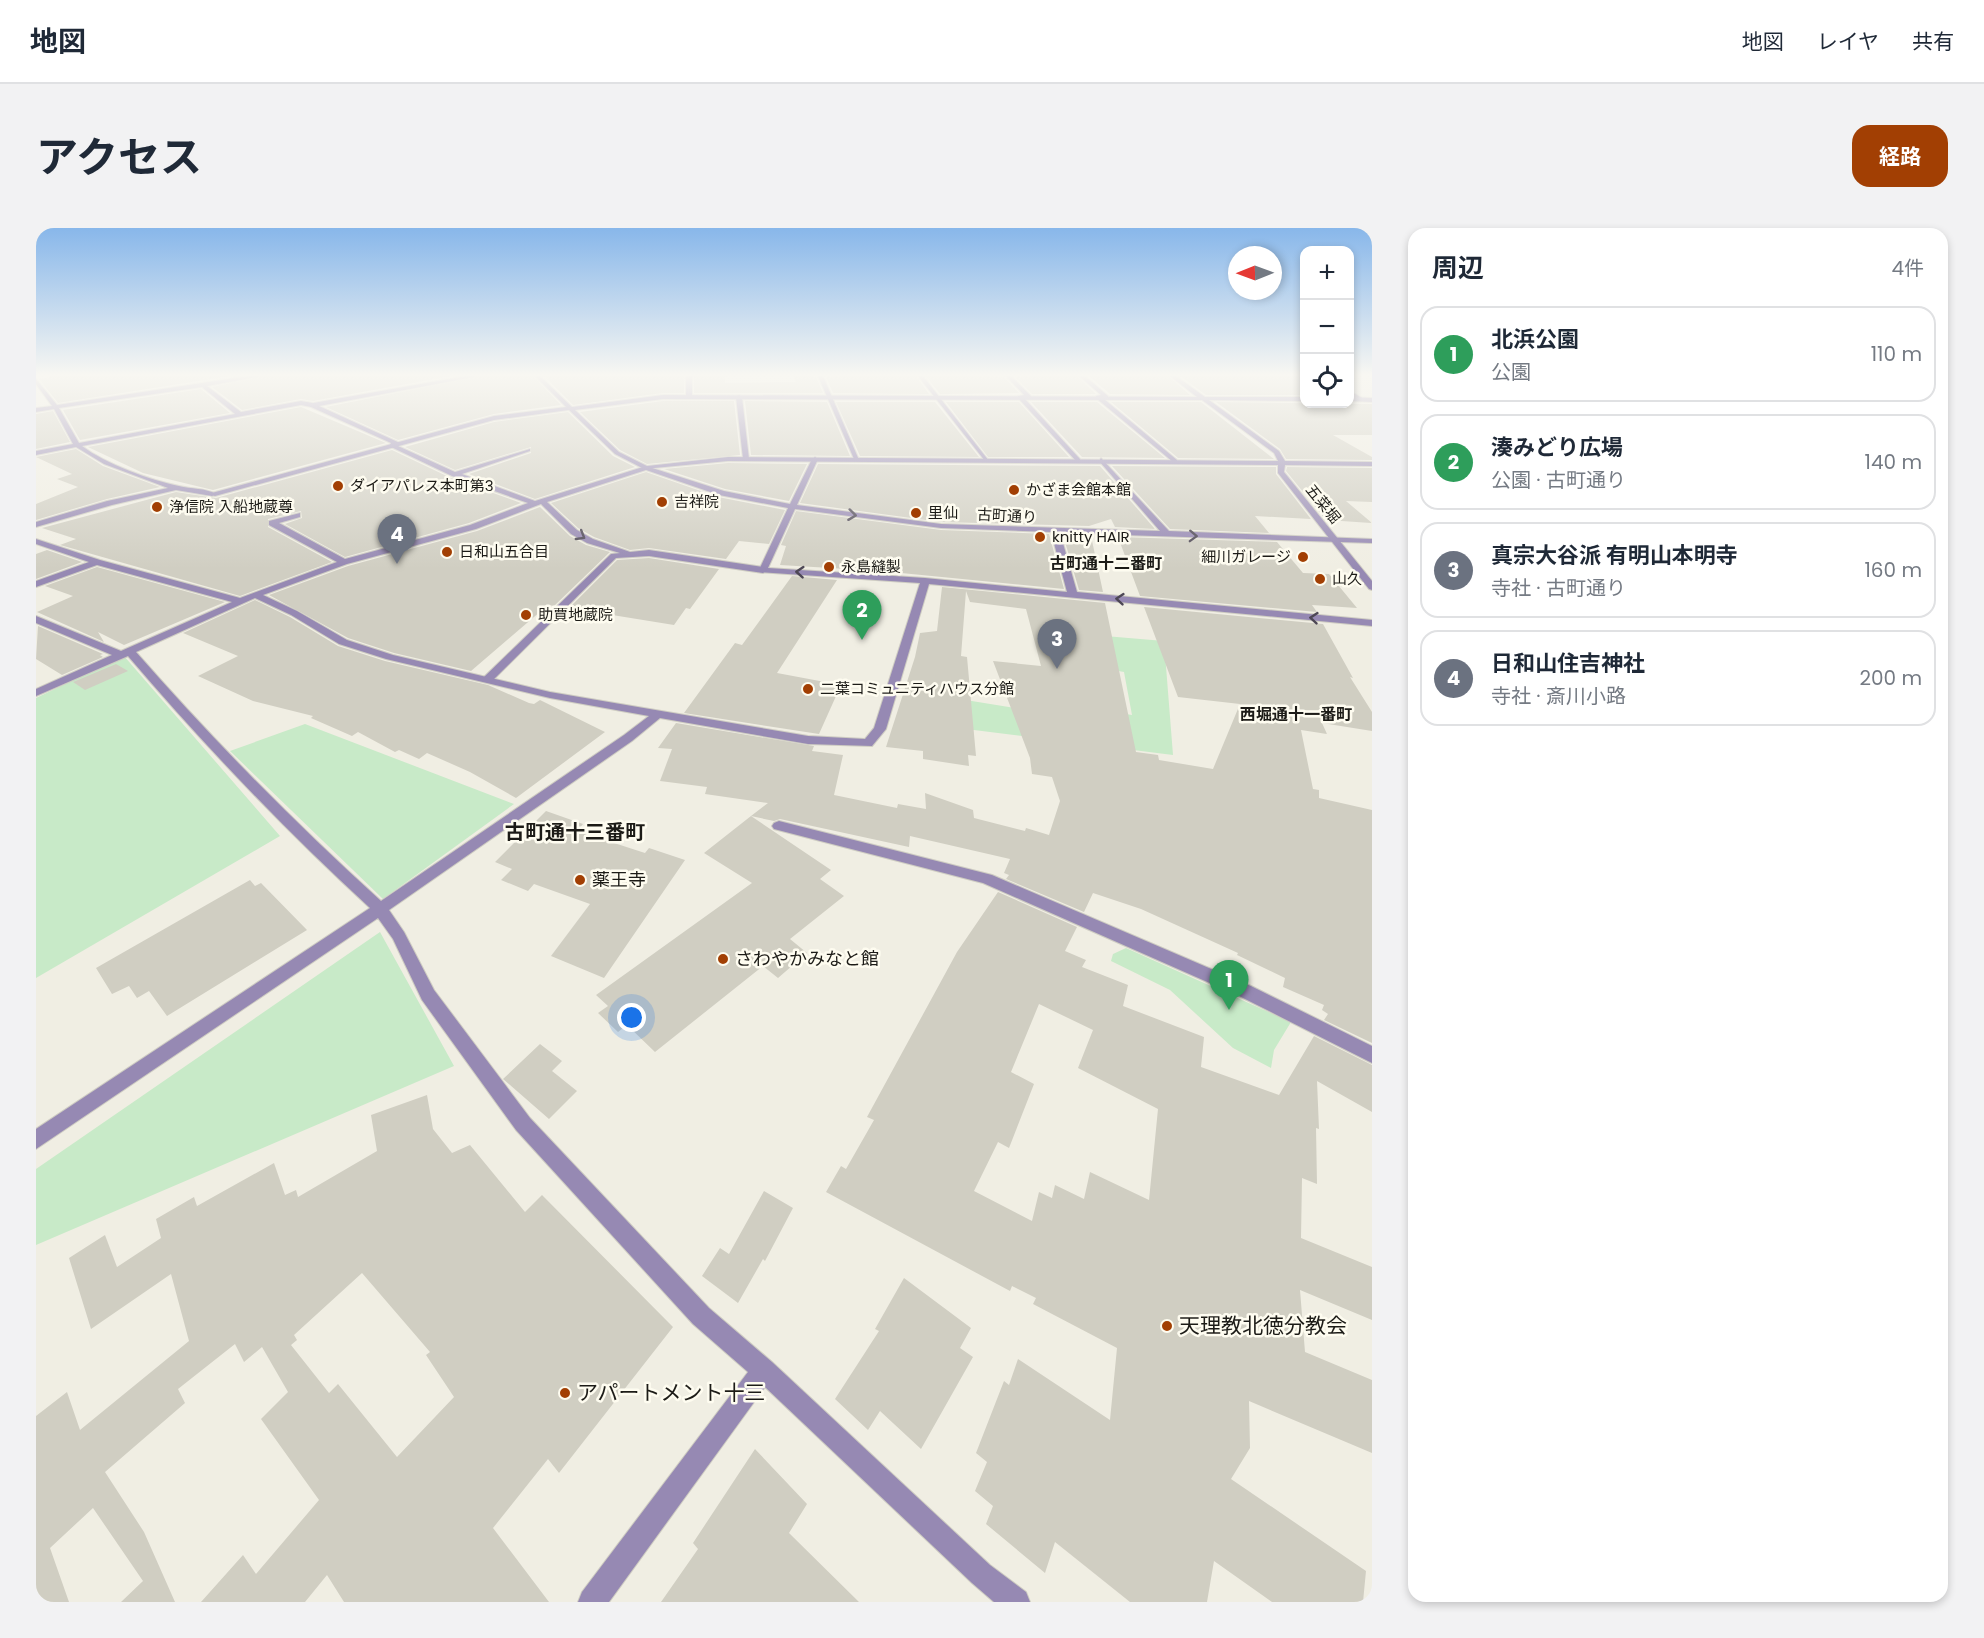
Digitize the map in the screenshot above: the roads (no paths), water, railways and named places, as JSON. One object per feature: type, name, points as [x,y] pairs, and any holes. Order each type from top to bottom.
[{"type":"street","points":[[73,440],[76,446],[105,462],[176,488],[212,494],[412,440]]},
{"type":"street","points":[[36,453],[108,440]]},
{"type":"street","points":[[384,440],[455,474],[539,502],[574,532],[590,541],[630,555]]},
{"type":"street","name":"古町通り","points":[[604,440],[617,453],[646,468],[722,493],[794,507],[941,526],[1372,542]]},
{"type":"street","points":[[744,440],[746,459]]},
{"type":"street","points":[[848,440],[857,459]]},
{"type":"street","points":[[971,440],[987,460]]},
{"type":"street","points":[[1060,440],[1078,460]]},
{"type":"street","points":[[1150,440],[1175,461]]},
{"type":"street","name":"五菜堀","points":[[1261,440],[1277,452],[1282,462],[1280,472],[1372,587]]},
{"type":"street","points":[[455,474],[528,450]]},
{"type":"street","points":[[36,693],[240,601],[344,562],[473,527],[539,502],[646,468],[690,461],[746,459],[1101,460],[1372,464]]},
{"type":"street","points":[[763,570],[815,459]]},
{"type":"street","points":[[1101,460],[1168,535]]},
{"type":"street","points":[[36,525],[110,503],[176,488]]},
{"type":"street","points":[[297,515],[272,523],[344,562]]},
{"type":"street","points":[[1055,531],[1073,595]]},
{"type":"street","points":[[36,541],[97,562],[240,601]]},
{"type":"street","points":[[487,681],[614,556],[649,553],[763,570],[925,581],[1372,623]]},
{"type":"street","points":[[36,584],[97,562]]},
{"type":"street","points":[[255,595],[294,613],[343,642],[390,657],[487,681],[550,695],[808,740],[867,743],[880,729],[925,581]]},
{"type":"street","points":[[36,620],[126,654],[306,841],[380,909],[399,936],[428,995],[523,1124],[700,1316],[764,1370],[981,1574],[1016,1602]]},
{"type":"street","points":[[36,1140],[380,909],[628,738],[658,714]]},
{"type":"street","points":[[778,826],[987,879],[1245,991],[1372,1055]]},
{"type":"street","points":[[592,1602],[764,1370]]},
{"type":"place","name":"ダイアパレス本町第3","points":[[338,486]]},
{"type":"place","name":"かざま会館本館","points":[[1014,490]]},
{"type":"place","name":"吉祥院","points":[[662,502]]},
{"type":"place","name":"浄信院 入船地蔵尊","points":[[157,507]]},
{"type":"place","name":"里仙","points":[[916,513]]},
{"type":"place","name":"knitty HAIR","points":[[1040,537]]},
{"type":"place","name":"日和山五合目","points":[[447,552]]},
{"type":"place","name":"細川ガレージ","points":[[1303,557]]},
{"type":"place","name":"日和山住吉神社","points":[[397,564]]},
{"type":"place","name":"永島縫製","points":[[829,567]]},
{"type":"place","name":"山久","points":[[1320,579]]},
{"type":"place","name":"助賈地蔵院","points":[[526,615]]},
{"type":"place","name":"湊みどり広場","points":[[862,640]]},
{"type":"place","name":"真宗大谷派 有明山本明寺","points":[[1057,669]]},
{"type":"place","name":"二葉コミュニティハウス分館","points":[[808,689]]},
{"type":"place","name":"薬王寺","points":[[580,880]]},
{"type":"place","name":"さわやかみなと館","points":[[723,959]]},
{"type":"place","name":"北浜公園","points":[[1229,1010]]},
{"type":"place","name":"天理教北徳分教会","points":[[1167,1326]]},
{"type":"place","name":"アパートメント十三","points":[[565,1393]]},
{"type":"district","name":"古町通十二番町","points":[[1106,563]]},
{"type":"district","name":"西堀通十一番町","points":[[1296,714]]},
{"type":"district","name":"古町通十三番町","points":[[575,832]]}]
